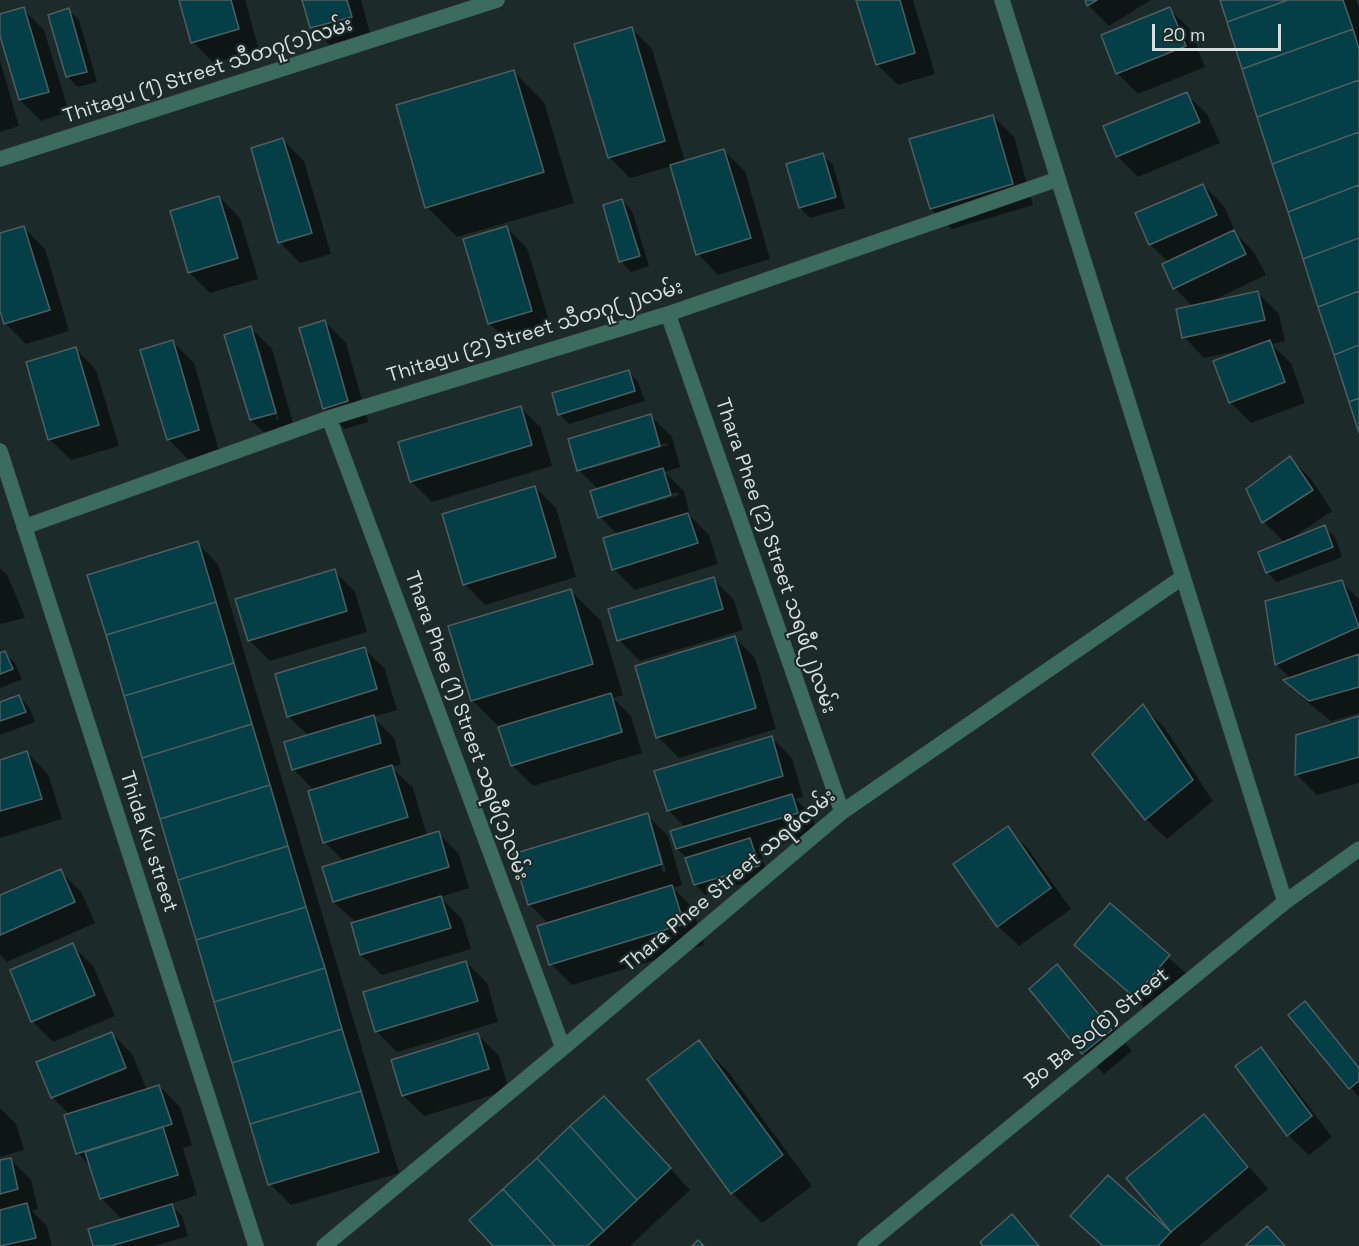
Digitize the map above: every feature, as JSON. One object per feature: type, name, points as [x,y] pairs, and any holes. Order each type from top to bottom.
[{"type":"street","name":"Thitagu (1) Street သီတဂူ(၁)လမ်း","points":[[0,159],[497,0]]},
{"type":"street","points":[[1002,0],[1285,902]]},
{"type":"street","name":"Thitagu (2) Street သီတဂူ(၂)လမ်း","points":[[24,527],[329,418],[668,314],[1058,179]]},
{"type":"street","name":"Thara Phee (2) Street သရဖီ(၂)လမ်း","points":[[668,314],[842,812]]},
{"type":"street","name":"Thara Phee (1) Street သရဖီ(၁)လမ်း","points":[[329,418],[563,1048]]},
{"type":"street","name":"Thida Ku street","points":[[0,452],[256,1246]]},
{"type":"street","name":"Thara Phee Street သရဖီလမ်း","points":[[324,1246],[842,812],[1183,577]]},
{"type":"street","name":"Bo Ba So(6) Street","points":[[865,1246],[1285,902],[1359,849]]},
{"type":"building","points":[[179,0],[231,0],[239,29],[191,43]]},
{"type":"building","points":[[302,0],[347,0],[352,17],[310,28]]},
{"type":"building","points":[[856,0],[900,0],[915,53],[876,65]]},
{"type":"building","points":[[1085,0],[1097,0],[1087,6]]},
{"type":"building","points":[[1220,0],[1288,0],[1227,22]]},
{"type":"building","points":[[1288,0],[1343,0],[1353,29],[1242,69],[1227,22]]},
{"type":"building","points":[[24,7],[49,92],[19,100],[0,36],[0,14]]},
{"type":"building","points":[[1170,7],[1186,46],[1116,74],[1101,35]]},
{"type":"building","points":[[69,8],[87,72],[66,77],[48,15]]},
{"type":"building","points":[[632,27],[665,141],[608,158],[574,44]]},
{"type":"building","points":[[1353,29],[1359,49],[1359,80],[1257,117],[1242,69]]},
{"type":"building","points":[[514,70],[544,172],[425,208],[396,105]]},
{"type":"building","points":[[1359,80],[1359,132],[1272,164],[1257,117]]},
{"type":"building","points":[[1187,92],[1200,122],[1116,157],[1103,126]]},
{"type":"building","points":[[993,115],[1013,184],[930,209],[909,139]]},
{"type":"building","points":[[1359,132],[1359,185],[1288,212],[1272,164]]},
{"type":"building","points":[[283,138],[312,233],[278,243],[251,148]]},
{"type":"building","points":[[724,149],[751,238],[696,255],[670,165]]},
{"type":"building","points":[[823,153],[836,197],[799,208],[786,164]]},
{"type":"building","points":[[1203,184],[1217,215],[1149,245],[1135,213]]},
{"type":"building","points":[[1359,185],[1359,238],[1303,259],[1288,212]]},
{"type":"building","points":[[219,196],[238,258],[188,273],[170,211]]},
{"type":"building","points":[[622,199],[640,256],[619,262],[603,205]]},
{"type":"building","points":[[24,226],[50,310],[4,324],[0,311],[0,233]]},
{"type":"building","points":[[507,226],[532,311],[488,324],[463,239]]},
{"type":"building","points":[[1234,230],[1246,254],[1173,289],[1162,264]]},
{"type":"building","points":[[1359,238],[1359,291],[1318,307],[1303,259]]},
{"type":"building","points":[[1258,291],[1265,320],[1182,338],[1176,309]]},
{"type":"building","points":[[1359,291],[1359,345],[1334,355],[1318,307]]},
{"type":"building","points":[[325,320],[348,401],[323,409],[299,328]]},
{"type":"building","points":[[251,326],[276,413],[250,420],[224,335]]},
{"type":"building","points":[[173,340],[199,430],[167,440],[140,350]]},
{"type":"building","points":[[1270,340],[1285,382],[1229,403],[1213,361]]},
{"type":"building","points":[[1359,345],[1359,398],[1349,402],[1334,355]]},
{"type":"building","points":[[76,347],[99,425],[48,440],[26,362]]},
{"type":"building","points":[[629,370],[635,391],[558,415],[552,393]]},
{"type":"building","points":[[1359,398],[1359,433],[1349,402]]},
{"type":"building","points":[[521,406],[532,445],[410,482],[398,442]]},
{"type":"building","points":[[651,414],[660,446],[577,471],[568,439]]},
{"type":"building","points":[[1290,456],[1313,490],[1262,523],[1246,489]]},
{"type":"building","points":[[663,468],[671,495],[598,518],[590,491]]},
{"type":"building","points":[[535,486],[556,557],[463,585],[442,514]]},
{"type":"building","points":[[688,513],[698,543],[612,570],[603,538]]},
{"type":"building","points":[[1325,525],[1333,547],[1266,573],[1258,552]]},
{"type":"building","points":[[198,541],[216,602],[106,635],[87,575]]},
{"type":"building","points":[[335,569],[347,611],[248,641],[235,599]]},
{"type":"building","points":[[714,577],[723,609],[617,641],[608,609]]},
{"type":"building","points":[[1342,580],[1359,627],[1275,665],[1265,601]]},
{"type":"building","points":[[571,589],[593,664],[471,701],[448,626]]},
{"type":"building","points":[[216,602],[234,663],[124,696],[106,635]]},
{"type":"building","points":[[735,636],[756,708],[656,738],[635,666]]},
{"type":"building","points":[[365,647],[377,689],[287,717],[275,674]]},
{"type":"building","points":[[5,651],[13,669],[0,674],[0,653]]},
{"type":"building","points":[[1359,654],[1359,687],[1309,701],[1283,680]]},
{"type":"building","points":[[234,663],[252,724],[142,758],[124,696]]},
{"type":"building","points":[[611,693],[622,732],[511,766],[498,727]]},
{"type":"building","points":[[19,695],[26,712],[0,721],[0,702]]},
{"type":"building","points":[[1143,704],[1193,780],[1145,820],[1092,754]]},
{"type":"building","points":[[374,715],[381,743],[292,770],[284,742]]},
{"type":"building","points":[[1359,716],[1359,757],[1295,775],[1296,735]]},
{"type":"building","points":[[252,724],[270,785],[160,819],[142,758]]},
{"type":"building","points":[[772,736],[783,776],[667,811],[654,771]]},
{"type":"building","points":[[27,751],[42,799],[0,811],[0,760]]},
{"type":"building","points":[[392,765],[408,817],[323,843],[308,791]]},
{"type":"building","points":[[270,785],[288,846],[178,880],[160,819]]},
{"type":"building","points":[[792,794],[798,813],[676,849],[670,831]]},
{"type":"building","points":[[648,813],[662,864],[528,905],[513,854]]},
{"type":"building","points":[[1008,826],[1051,888],[997,927],[953,864]]},
{"type":"building","points":[[439,831],[449,867],[333,902],[322,867]]},
{"type":"building","points":[[750,838],[759,866],[694,885],[685,858]]},
{"type":"building","points":[[288,846],[306,907],[196,940],[178,880]]},
{"type":"building","points":[[61,869],[75,902],[0,935],[0,895]]},
{"type":"building","points":[[672,885],[684,924],[549,965],[537,926]]},
{"type":"building","points":[[441,896],[451,928],[360,955],[351,923]]},
{"type":"building","points":[[1110,903],[1170,955],[1134,997],[1074,945]]},
{"type":"building","points":[[306,907],[325,968],[214,1002],[196,940]]},
{"type":"building","points":[[73,943],[95,995],[31,1022],[10,970]]},
{"type":"building","points":[[466,961],[478,1001],[375,1032],[363,992]]},
{"type":"building","points":[[1057,964],[1112,1030],[1082,1054],[1029,989]]},
{"type":"building","points":[[325,968],[342,1029],[232,1063],[214,1002]]},
{"type":"building","points":[[1305,1001],[1359,1068],[1359,1081],[1349,1089],[1288,1015]]},
{"type":"building","points":[[342,1029],[361,1091],[250,1124],[232,1063]]},
{"type":"building","points":[[112,1032],[126,1068],[51,1098],[36,1062]]},
{"type":"building","points":[[478,1033],[489,1069],[402,1096],[391,1060]]},
{"type":"building","points":[[699,1040],[783,1155],[731,1194],[647,1079]]},
{"type":"building","points":[[1261,1047],[1312,1116],[1287,1136],[1235,1066]]},
{"type":"building","points":[[159,1085],[172,1124],[76,1154],[64,1115]]},
{"type":"building","points":[[361,1091],[379,1152],[268,1185],[250,1124]]},
{"type":"building","points":[[604,1096],[671,1168],[637,1200],[570,1126]]},
{"type":"building","points":[[1204,1114],[1248,1167],[1171,1232],[1126,1178]]},
{"type":"building","points":[[570,1126],[637,1200],[604,1231],[537,1158]]},
{"type":"building","points":[[163,1127],[178,1175],[100,1199],[85,1152]]},
{"type":"building","points":[[11,1158],[18,1189],[0,1194],[0,1160]]},
{"type":"building","points":[[537,1158],[604,1231],[587,1246],[555,1246],[503,1189]]},
{"type":"building","points":[[1108,1175],[1171,1232],[1158,1246],[1103,1246],[1070,1216]]},
{"type":"building","points":[[503,1189],[555,1246],[493,1246],[469,1220]]},
{"type":"building","points":[[27,1203],[36,1238],[0,1246],[0,1210]]},
{"type":"building","points":[[172,1204],[179,1226],[111,1246],[93,1246],[88,1229]]},
{"type":"building","points":[[1012,1214],[1039,1246],[983,1246],[980,1242]]},
{"type":"building","points":[[1267,1226],[1285,1246],[1245,1246]]},
{"type":"building","points":[[698,1240],[704,1246],[692,1246]]}]
